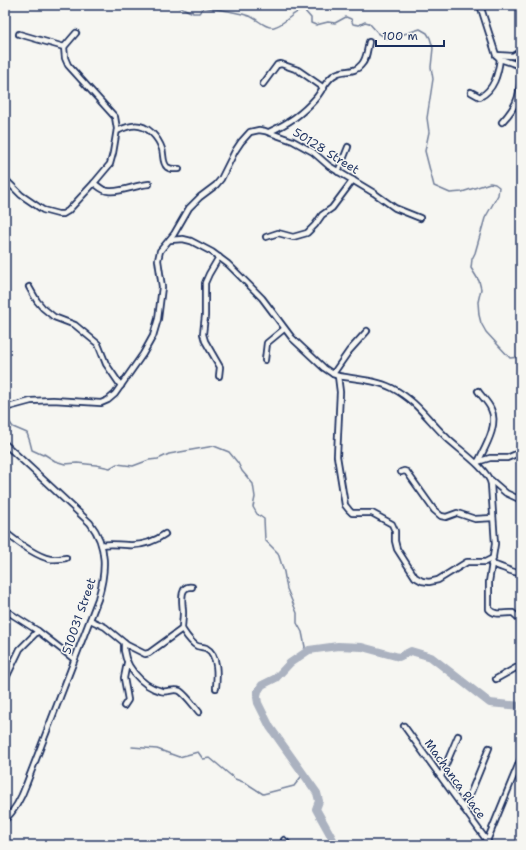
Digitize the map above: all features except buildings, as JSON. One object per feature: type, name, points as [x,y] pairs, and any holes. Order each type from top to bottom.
[{"type":"street","points":[[480,5],[496,55],[500,60],[521,66],[520,87],[514,109],[502,122]]},
{"type":"street","points":[[5,179],[22,195],[43,210],[63,214],[68,211],[94,183],[112,159],[117,131],[115,117],[68,65],[65,58],[64,47],[76,33]]},
{"type":"street","points":[[19,34],[64,47]]},
{"type":"street","points":[[269,132],[294,119],[315,99],[335,74],[354,70],[361,66],[365,59],[369,42]]},
{"type":"street","points":[[496,55],[513,56],[521,51]]},
{"type":"street","points":[[471,92],[480,97],[485,95],[494,83],[498,74],[500,60]]},
{"type":"street","points":[[263,84],[277,65],[281,64],[298,70],[324,88]]},
{"type":"street","points":[[117,131],[135,126],[145,127],[154,135],[160,144],[164,161],[167,166],[172,169],[179,169]]},
{"type":"street","name":"50128 Street","points":[[5,408],[31,401],[53,400],[101,403],[112,398],[143,354],[156,328],[162,287],[158,256],[163,247],[170,240],[189,208],[200,196],[216,185],[247,135],[254,131],[269,132],[305,147],[338,172],[353,180],[395,208],[420,218]]},
{"type":"street","points":[[338,172],[348,147]]},
{"type":"street","points":[[266,237],[278,233],[293,237],[306,233],[315,225],[322,215],[332,208],[353,180]]},
{"type":"street","points":[[94,183],[108,191],[125,189],[136,185],[149,184]]},
{"type":"street","points":[[170,240],[178,239],[191,241],[219,257],[253,288],[269,306],[284,328],[304,350],[324,368],[338,376],[380,383],[399,392],[421,409],[447,438],[477,462],[490,480],[506,493],[521,500]]},
{"type":"street","points":[[219,257],[205,283],[205,316],[203,334],[205,341],[220,367],[219,376]]},
{"type":"street","points":[[29,287],[43,308],[54,317],[75,325],[98,344],[106,364],[121,386]]},
{"type":"street","points":[[265,360],[267,343],[284,328]]},
{"type":"street","points":[[333,374],[349,351],[368,332]]},
{"type":"street","points":[[338,376],[340,392],[337,456],[346,508],[350,512],[366,512],[375,514],[392,524],[395,531],[397,549],[415,577],[422,581],[435,581],[467,562],[485,562],[493,558]]},
{"type":"street","points":[[477,462],[490,435],[494,421],[491,409],[478,391]]},
{"type":"street","name":"510031 Street","points":[[5,444],[90,523],[96,531],[102,545],[105,569],[102,585],[90,620],[21,797],[13,812],[5,820]]},
{"type":"street","points":[[477,462],[490,458],[507,458],[521,452]]},
{"type":"street","points":[[401,472],[407,472],[434,510],[441,516],[446,517],[457,513],[475,519],[493,518]]},
{"type":"street","points":[[490,480],[495,535],[489,582],[488,606],[490,611],[499,614],[513,613],[521,620]]},
{"type":"street","points":[[5,532],[36,553],[47,558],[56,560],[66,558]]},
{"type":"street","points":[[102,545],[109,543],[128,545],[143,544],[155,540],[165,534]]},
{"type":"street","points":[[491,564],[503,567],[513,573],[521,573]]},
{"type":"street","points":[[192,587],[189,586],[185,588],[182,594],[182,630],[194,644],[198,647],[206,648],[212,656],[217,668],[216,688]]},
{"type":"street","points":[[5,610],[38,631],[74,659]]},
{"type":"street","points":[[90,620],[109,630],[124,643],[143,654],[147,654],[182,630]]},
{"type":"street","points":[[5,680],[20,649],[38,631]]},
{"type":"street","points":[[124,643],[124,652],[127,662],[136,675],[144,682],[162,692],[174,690],[179,691],[199,712]]},
{"type":"street","points":[[124,706],[128,700],[124,678],[127,662]]},
{"type":"street","points":[[496,679],[521,665]]},
{"type":"street","name":"Machanca Place","points":[[404,726],[489,843]]},
{"type":"street","points":[[441,776],[458,736]]},
{"type":"street","points":[[464,809],[489,748]]},
{"type":"street","points":[[489,843],[521,758]]},
{"type":"street","points":[[284,840],[288,845]]},
{"type":"waterway","points":[[176,5],[193,13],[199,13],[204,7],[238,13],[252,17],[264,25],[271,27],[282,23],[296,13],[304,10],[311,18],[311,23],[316,25],[328,22],[335,23],[346,17],[351,19],[353,24],[359,25],[365,22],[369,23],[378,33],[388,39],[420,29],[427,33],[433,48],[431,67],[433,79],[427,118],[429,132],[425,151],[434,186],[450,193],[462,192],[490,183],[499,187],[498,195],[485,218],[472,259],[471,268],[479,281],[481,289],[478,302],[479,315],[486,332],[510,358],[521,357]]},
{"type":"waterway","points":[[5,416],[13,427],[27,433],[32,450],[65,464],[77,463],[110,468],[117,464],[133,466],[149,460],[158,459],[169,454],[214,446],[229,452],[253,484],[255,497],[253,507],[257,514],[264,519],[265,540],[278,553],[284,572],[287,589],[297,613],[297,623],[302,632],[305,647],[303,654]]},
{"type":"waterway","points":[[336,845],[316,809],[319,801],[317,793],[270,727],[258,703],[258,691],[262,685],[276,678],[290,663],[309,650],[338,646],[362,647],[399,657],[411,651],[431,657],[490,703],[521,706]]},
{"type":"waterway","points":[[132,747],[157,749],[179,757],[198,752],[203,759],[210,758],[235,779],[246,783],[263,794],[294,786],[304,773]]}]
